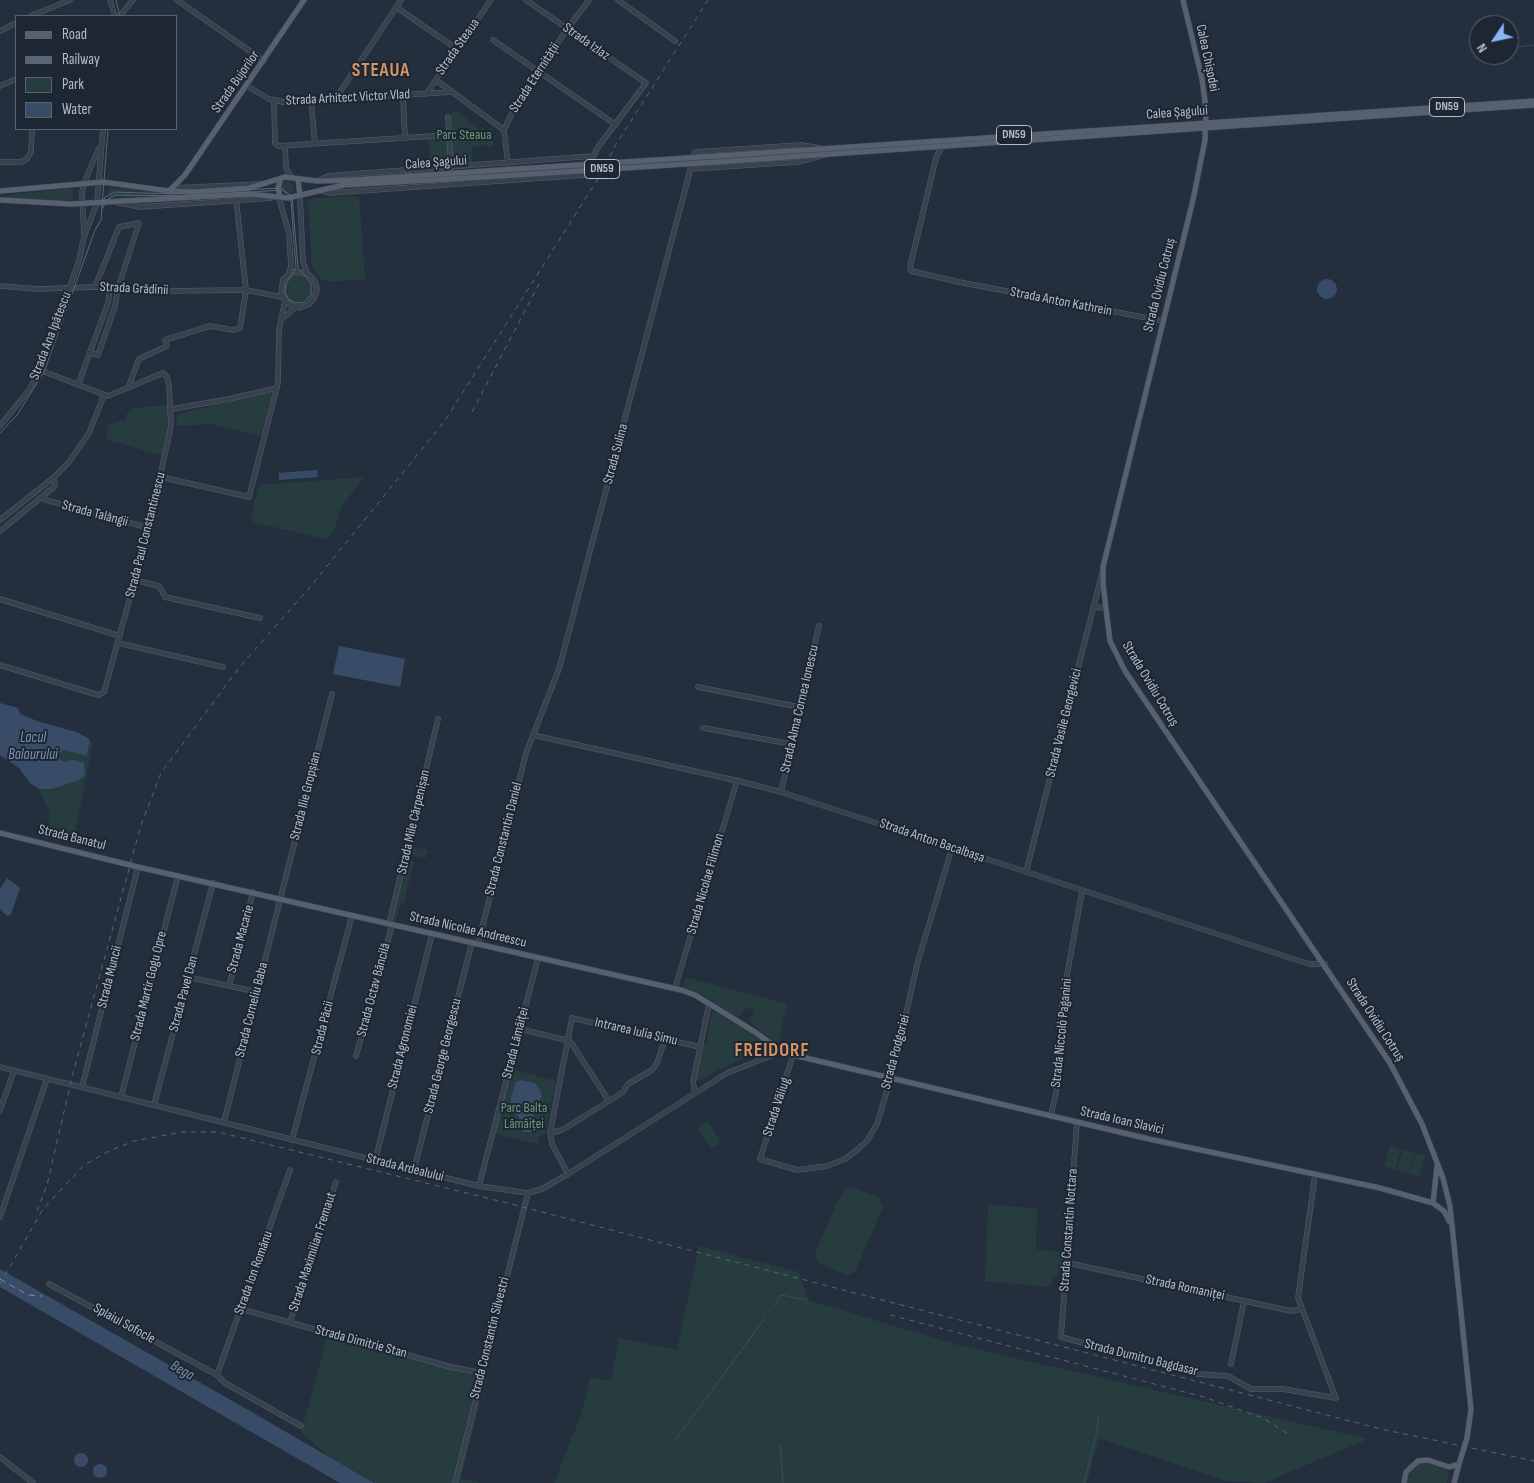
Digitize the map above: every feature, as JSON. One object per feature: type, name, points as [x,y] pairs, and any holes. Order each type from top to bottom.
[{"type":"main road","name":"Strada Bujorilor","points":[[168,191],[174,188],[185,176],[304,0]]},
{"type":"main road","name":"Calea Chișodei","points":[[1183,0],[1202,79],[1206,122]]},
{"type":"main road","name":"Calea Șagului","points":[[97,204],[249,194],[280,198],[300,196],[344,185],[702,157],[1534,101]]},
{"type":"main road","name":"Calea Șagului","points":[[97,182],[168,191],[249,188],[281,178],[291,177],[317,181],[702,163],[1534,105]]},
{"type":"main road","name":"Strada Ovidiu Cotruș","points":[[1206,122],[1202,158],[1102,574],[1110,641],[1125,671],[1325,964],[1395,1071],[1422,1124],[1448,1195],[1470,1390],[1471,1409],[1467,1438],[1454,1481]]},
{"type":"main road","points":[[280,198],[278,188],[281,178]]},
{"type":"main road","points":[[298,179],[300,196]]},
{"type":"main road","name":"DN59","points":[[0,191],[97,182]]},
{"type":"main road","name":"DN59","points":[[0,200],[97,204]]},
{"type":"main road","name":"Strada Banatul","points":[[0,833],[138,867]]},
{"type":"main road","name":"Strada Nicolae Andreescu","points":[[138,867],[675,988],[690,993],[709,1004],[755,1032],[780,1050]]},
{"type":"main road","name":"Strada Ioan Slavici","points":[[780,1050],[793,1055],[1077,1122],[1380,1188],[1434,1202]]},
{"type":"main road","name":"Strada Ovidiu Cotruș","points":[[1434,1202],[1437,1163]]},
{"type":"main road","points":[[1434,1202],[1444,1211],[1450,1224]]},
{"type":"main road","points":[[1404,1483],[1408,1469],[1418,1461],[1428,1460],[1449,1467],[1459,1464]]},
{"type":"main road","points":[[1449,1467],[1454,1481]]},
{"type":"street","points":[[39,14],[55,2],[70,0]]},
{"type":"street","points":[[110,0],[115,15]]},
{"type":"street","points":[[121,15],[133,0]]},
{"type":"street","points":[[177,0],[264,60]]},
{"type":"street","points":[[336,98],[401,0]]},
{"type":"street","name":"Strada Steaua","points":[[426,94],[491,0]]},
{"type":"street","name":"Strada Izlaz","points":[[526,0],[646,83],[616,125]]},
{"type":"street","name":"Strada Eternității","points":[[508,164],[504,130],[520,97],[567,28],[589,0]]},
{"type":"street","points":[[618,0],[675,41]]},
{"type":"street","points":[[396,7],[457,49]]},
{"type":"street","points":[[0,31],[15,24]]},
{"type":"street","points":[[493,40],[616,125],[593,156]]},
{"type":"street","points":[[0,86],[15,79]]},
{"type":"street","points":[[436,80],[504,130]]},
{"type":"street","name":"Strada Arhitect Victor Vlad","points":[[247,86],[274,101],[453,92]]},
{"type":"street","points":[[403,95],[405,138]]},
{"type":"street","points":[[311,100],[315,144]]},
{"type":"street","points":[[274,101],[275,143],[278,146],[449,135]]},
{"type":"street","points":[[448,117],[452,168]]},
{"type":"street","points":[[0,162],[22,162],[27,159],[31,152],[32,130]]},
{"type":"street","points":[[97,204],[102,130]]},
{"type":"street","points":[[84,183],[100,145]]},
{"type":"street","name":"Calea Șagului","points":[[695,152],[802,145],[822,149]]},
{"type":"street","points":[[285,146],[286,168],[291,177]]},
{"type":"street","points":[[936,158],[942,146]]},
{"type":"street","points":[[931,147],[936,158]]},
{"type":"street","name":"Strada Sulina","points":[[533,735],[559,669],[695,152]]},
{"type":"street","name":"Calea Șagului","points":[[690,169],[797,162],[827,154]]},
{"type":"street","name":"Calea Șagului","points":[[317,181],[328,176],[563,160],[593,156]]},
{"type":"street","name":"Calea Șagului","points":[[318,190],[330,193],[584,175],[593,156]]},
{"type":"street","name":"Strada Anton Kathrein","points":[[936,158],[910,270],[959,282],[1163,321]]},
{"type":"street","points":[[550,160],[559,169],[558,174],[552,178]]},
{"type":"street","points":[[281,178],[286,168]]},
{"type":"street","name":"Strada Bujorilor","points":[[184,187],[185,176]]},
{"type":"street","name":"Calea Șagului","points":[[174,188],[252,182],[264,184]]},
{"type":"street","name":"Strada Ana Ipătescu","points":[[84,183],[82,204],[84,237]]},
{"type":"street","points":[[282,320],[296,307],[309,304],[316,293],[315,281],[307,273],[303,262],[300,196]]},
{"type":"street","points":[[161,477],[249,497],[277,388],[283,299],[280,288],[291,266],[289,233],[280,198]]},
{"type":"street","name":"Calea Șagului","points":[[115,202],[140,207],[280,198]]},
{"type":"street","points":[[40,370],[104,395],[112,396],[128,388],[139,360],[167,346],[165,340],[210,326],[234,330],[240,328],[246,290],[236,200]]},
{"type":"street","name":"Strada Ana Ipătescu","points":[[0,426],[18,404],[40,370],[69,288],[84,237],[97,204]]},
{"type":"street","points":[[90,353],[98,354],[115,306],[118,288],[139,223],[119,228],[95,287]]},
{"type":"street","points":[[289,273],[296,271],[307,273]]},
{"type":"street","name":"Strada Grădinii","points":[[0,286],[38,289],[95,287],[160,291],[246,290],[268,293],[283,299]]},
{"type":"street","points":[[78,385],[108,303],[110,288]]},
{"type":"street","points":[[268,293],[280,288]]},
{"type":"street","points":[[283,299],[296,307]]},
{"type":"street","name":"Strada Paul Constantinescu","points":[[0,665],[102,694],[120,636],[148,530],[171,426],[172,409],[168,381],[164,374],[158,374],[128,388]]},
{"type":"street","points":[[172,409],[222,401],[277,388]]},
{"type":"street","points":[[0,520],[53,478],[82,446],[104,395]]},
{"type":"street","points":[[0,531],[55,485],[53,478]]},
{"type":"street","name":"Strada Talăngii","points":[[42,497],[46,500],[148,530]]},
{"type":"street","name":"Strada Vasile Georgevici","points":[[1026,872],[1102,574]]},
{"type":"street","points":[[134,580],[159,586],[165,596],[260,618]]},
{"type":"street","points":[[0,599],[120,636]]},
{"type":"street","points":[[1093,607],[1106,608]]},
{"type":"street","name":"Strada Alma Cornea Ionescu","points":[[781,792],[819,626]]},
{"type":"street","points":[[118,643],[223,667]]},
{"type":"street","points":[[698,687],[799,707]]},
{"type":"street","name":"Strada Ilie Gropșian","points":[[281,899],[332,694]]},
{"type":"street","name":"Strada Mile Cărpenișan","points":[[390,924],[438,719]]},
{"type":"street","points":[[703,728],[791,744]]},
{"type":"street","name":"Strada Anton Bacalbașa","points":[[533,735],[781,792],[1309,964],[1325,964]]},
{"type":"street","name":"Strada Constantin Daniel","points":[[475,943],[526,753],[533,735]]},
{"type":"street","name":"Strada Nicolae Filimon","points":[[675,988],[737,781]]},
{"type":"street","name":"Strada Podgoriei","points":[[760,1159],[790,1168],[805,1170],[827,1166],[849,1157],[867,1141],[874,1131],[890,1078],[918,961],[952,848]]},
{"type":"street","name":"Strada Muncii","points":[[82,1087],[138,867]]},
{"type":"street","name":"Strada Martir Gogu Opre","points":[[121,1097],[178,876]]},
{"type":"street","name":"Strada Pavel Dan","points":[[154,1105],[213,884]]},
{"type":"street","name":"Strada Niccolò Paganini","points":[[1051,1115],[1058,1083],[1062,1003],[1082,891]]},
{"type":"street","name":"Strada Macarie","points":[[229,986],[253,892]]},
{"type":"street","name":"Strada Corneliu Baba","points":[[224,1122],[281,899]]},
{"type":"street","name":"Strada Păcii","points":[[292,1140],[352,916]]},
{"type":"street","name":"Strada Octav Băncilă","points":[[356,1056],[390,924]]},
{"type":"street","name":"Strada Agronomiei","points":[[375,1161],[432,934]]},
{"type":"street","name":"Strada George Georgescu","points":[[414,1170],[475,943]]},
{"type":"street","name":"Strada Lămâiței","points":[[479,1186],[538,958]]},
{"type":"street","points":[[188,977],[257,992]]},
{"type":"street","points":[[695,1094],[693,1082],[709,1004]]},
{"type":"street","name":"Intrarea Iulia Simu","points":[[567,1040],[572,1018],[700,1047]]},
{"type":"street","points":[[520,1029],[572,1042],[608,1101]]},
{"type":"street","points":[[550,1133],[562,1130],[623,1092],[628,1084],[655,1067],[665,1039]]},
{"type":"street","points":[[567,1040],[550,1133],[552,1144],[568,1174]]},
{"type":"street","name":"Strada Ardealului","points":[[0,1067],[479,1186],[528,1193],[542,1189],[568,1174],[735,1069],[773,1056],[780,1050]]},
{"type":"street","name":"Strada Văliug","points":[[760,1159],[793,1055]]},
{"type":"street","points":[[0,1110],[14,1071]]},
{"type":"street","points":[[0,1217],[47,1078]]},
{"type":"street","name":"Strada Constantin Nottara","points":[[1061,1338],[1077,1122]]},
{"type":"street","name":"Strada Ion Românu","points":[[217,1375],[290,1170]]},
{"type":"street","points":[[1301,1309],[1298,1290],[1316,1175]]},
{"type":"street","name":"Strada Maximilian Fremaut","points":[[290,1322],[336,1182]]},
{"type":"street","name":"Strada Constantin Silvestri","points":[[454,1483],[528,1193]]},
{"type":"street","name":"Strada Romaniței","points":[[1068,1263],[1291,1311],[1301,1309]]},
{"type":"street","name":"Splaiul Sofocle","points":[[49,1284],[217,1375],[225,1383],[301,1426]]},
{"type":"street","points":[[1231,1364],[1244,1301]]},
{"type":"street","name":"Strada Dimitrie Stan","points":[[241,1309],[451,1367],[482,1373]]},
{"type":"street","name":"Strada Dumitru Bagdasar","points":[[1061,1338],[1197,1374],[1228,1376],[1251,1388],[1283,1389],[1336,1398],[1301,1309]]},
{"type":"street","points":[[0,1457],[33,1483]]},
{"type":"green space","name":"Parc Steaua","points":[[456,110],[480,130],[482,128],[488,132],[492,129],[493,146],[487,146],[486,144],[471,148],[473,166],[431,170],[428,136],[449,135],[448,117]]},
{"type":"green space","points":[[289,181],[295,187],[291,194],[282,187],[283,183]]},
{"type":"green space","points":[[109,187],[156,192],[156,197],[109,198]]},
{"type":"green space","points":[[72,188],[73,200],[0,198],[0,196]]},
{"type":"green space","points":[[359,196],[365,279],[329,282],[322,280],[312,267],[308,203],[311,198]]},
{"type":"green space","points":[[299,274],[310,279],[315,290],[310,301],[299,306],[288,301],[283,290],[288,279]]},
{"type":"green space","points":[[272,394],[261,436],[212,424],[176,426],[177,414]]},
{"type":"green space","points":[[168,405],[170,419],[163,456],[106,439],[108,425],[125,420],[127,413],[135,408]]},
{"type":"green space","points":[[364,477],[341,507],[335,528],[324,539],[253,522],[251,517],[259,485]]},
{"type":"green space","points":[[90,741],[93,742],[73,844],[44,837],[49,821],[49,811],[39,789],[52,789],[79,780],[84,763],[71,759],[66,762],[59,759],[58,752],[64,750],[87,756]]},
{"type":"green space","points":[[412,847],[428,850],[426,858],[411,855]]},
{"type":"green space","points":[[407,860],[414,861],[404,903],[401,902],[396,921],[392,920]]},
{"type":"green space","points":[[686,977],[787,1004],[778,1045],[749,1021],[754,1011],[746,1007],[740,1016],[736,1017],[702,995],[683,988]]},
{"type":"green space","points":[[712,1010],[743,1027],[769,1046],[769,1051],[754,1058],[748,1056],[697,1081],[695,1080],[704,1044],[706,1044]]},
{"type":"green space","name":"Parc Balta Lămâiței","points":[[511,1069],[556,1081],[545,1133],[537,1138],[541,1145],[495,1134]]},
{"type":"green space","points":[[708,1121],[721,1142],[711,1148],[698,1128]]},
{"type":"green space","points":[[1391,1145],[1401,1149],[1395,1170],[1384,1166]]},
{"type":"green space","points":[[1403,1149],[1414,1153],[1407,1174],[1397,1170]]},
{"type":"green space","points":[[1415,1153],[1425,1156],[1419,1177],[1408,1174]]},
{"type":"green space","points":[[852,1188],[879,1197],[883,1207],[855,1272],[847,1275],[818,1263],[815,1253],[839,1198],[846,1189]]},
{"type":"green space","points":[[988,1205],[1037,1208],[1036,1249],[1064,1252],[1063,1265],[1049,1287],[985,1281]]},
{"type":"green space","points":[[699,1246],[799,1272],[808,1300],[958,1345],[1368,1439],[1264,1483],[1227,1481],[1099,1438],[1087,1483],[554,1483],[582,1412],[590,1377],[611,1381],[619,1338],[677,1350]]},
{"type":"green space","points":[[327,1338],[486,1378],[461,1478],[480,1483],[375,1483],[329,1457],[301,1432]]},
{"type":"green space","points":[[1426,1462],[1446,1469],[1449,1474],[1447,1483],[1407,1483],[1408,1473],[1419,1464]]},
{"type":"water","points":[[1327,279],[1334,282],[1337,289],[1334,296],[1327,299],[1320,296],[1317,289],[1320,282]]},
{"type":"water","points":[[317,470],[318,477],[279,480],[279,473]]},
{"type":"water","points":[[339,646],[405,659],[400,687],[333,674]]},
{"type":"water","name":"Lacul Balaurului","points":[[0,703],[18,708],[20,714],[37,721],[76,732],[88,738],[90,741],[87,756],[64,750],[58,754],[59,759],[66,762],[71,759],[84,763],[85,775],[79,780],[52,789],[39,789],[30,783],[19,768],[0,755]]},
{"type":"water","points":[[7,878],[20,888],[11,914],[7,916],[0,909],[0,889]]},
{"type":"water","points":[[520,1080],[535,1083],[542,1097],[534,1108],[533,1129],[529,1132],[524,1132],[521,1129],[519,1118],[511,1108],[511,1097],[516,1082]]},
{"type":"water","points":[[0,1269],[374,1483],[340,1483],[0,1287]]},
{"type":"water","points":[[78,1453],[84,1453],[88,1460],[84,1467],[78,1467],[74,1463],[74,1457]]},
{"type":"water","points":[[97,1464],[103,1464],[107,1471],[103,1478],[97,1478],[93,1474],[93,1468]]},
{"type":"waterway","points":[[1519,47],[1534,45]]},
{"type":"waterway","points":[[774,1306],[781,1295],[808,1300]]},
{"type":"waterway","points":[[674,1442],[765,1318]]},
{"type":"waterway","points":[[1084,1483],[1098,1427],[1098,1415]]},
{"type":"waterway","points":[[780,1443],[783,1483]]},
{"type":"ferry route","points":[[0,1279],[28,1295],[42,1296]]},
{"type":"tram line","points":[[116,0],[120,15]]},
{"type":"tram line","points":[[0,433],[17,415],[44,372],[95,230],[101,220],[108,130]]},
{"type":"tram line","points":[[101,206],[105,197],[115,192],[171,194],[282,188],[292,197],[298,268],[311,283],[311,295],[304,302],[296,303],[289,300],[285,293],[286,284],[296,268],[291,201],[289,195],[282,190],[191,196],[115,195],[108,199],[102,209]]},
{"type":"railway","points":[[37,1211],[47,1185],[73,1073],[141,825],[161,773],[238,669],[310,587],[444,422],[601,174],[615,146],[708,0]]},
{"type":"railway","points":[[472,412],[539,284]]},
{"type":"railway","points":[[0,1284],[43,1209],[83,1166],[107,1152],[134,1141],[182,1132],[218,1132],[507,1203],[1381,1429],[1534,1461]]},
{"type":"railway","points":[[890,1315],[1204,1397],[1263,1418],[1291,1436]]},
{"type":"district","name":"STEAUA","points":[[381,71]]},
{"type":"district","name":"FREIDORF","points":[[772,1051]]},
{"type":"water label","name":"Bega","points":[[182,1371]]}]
